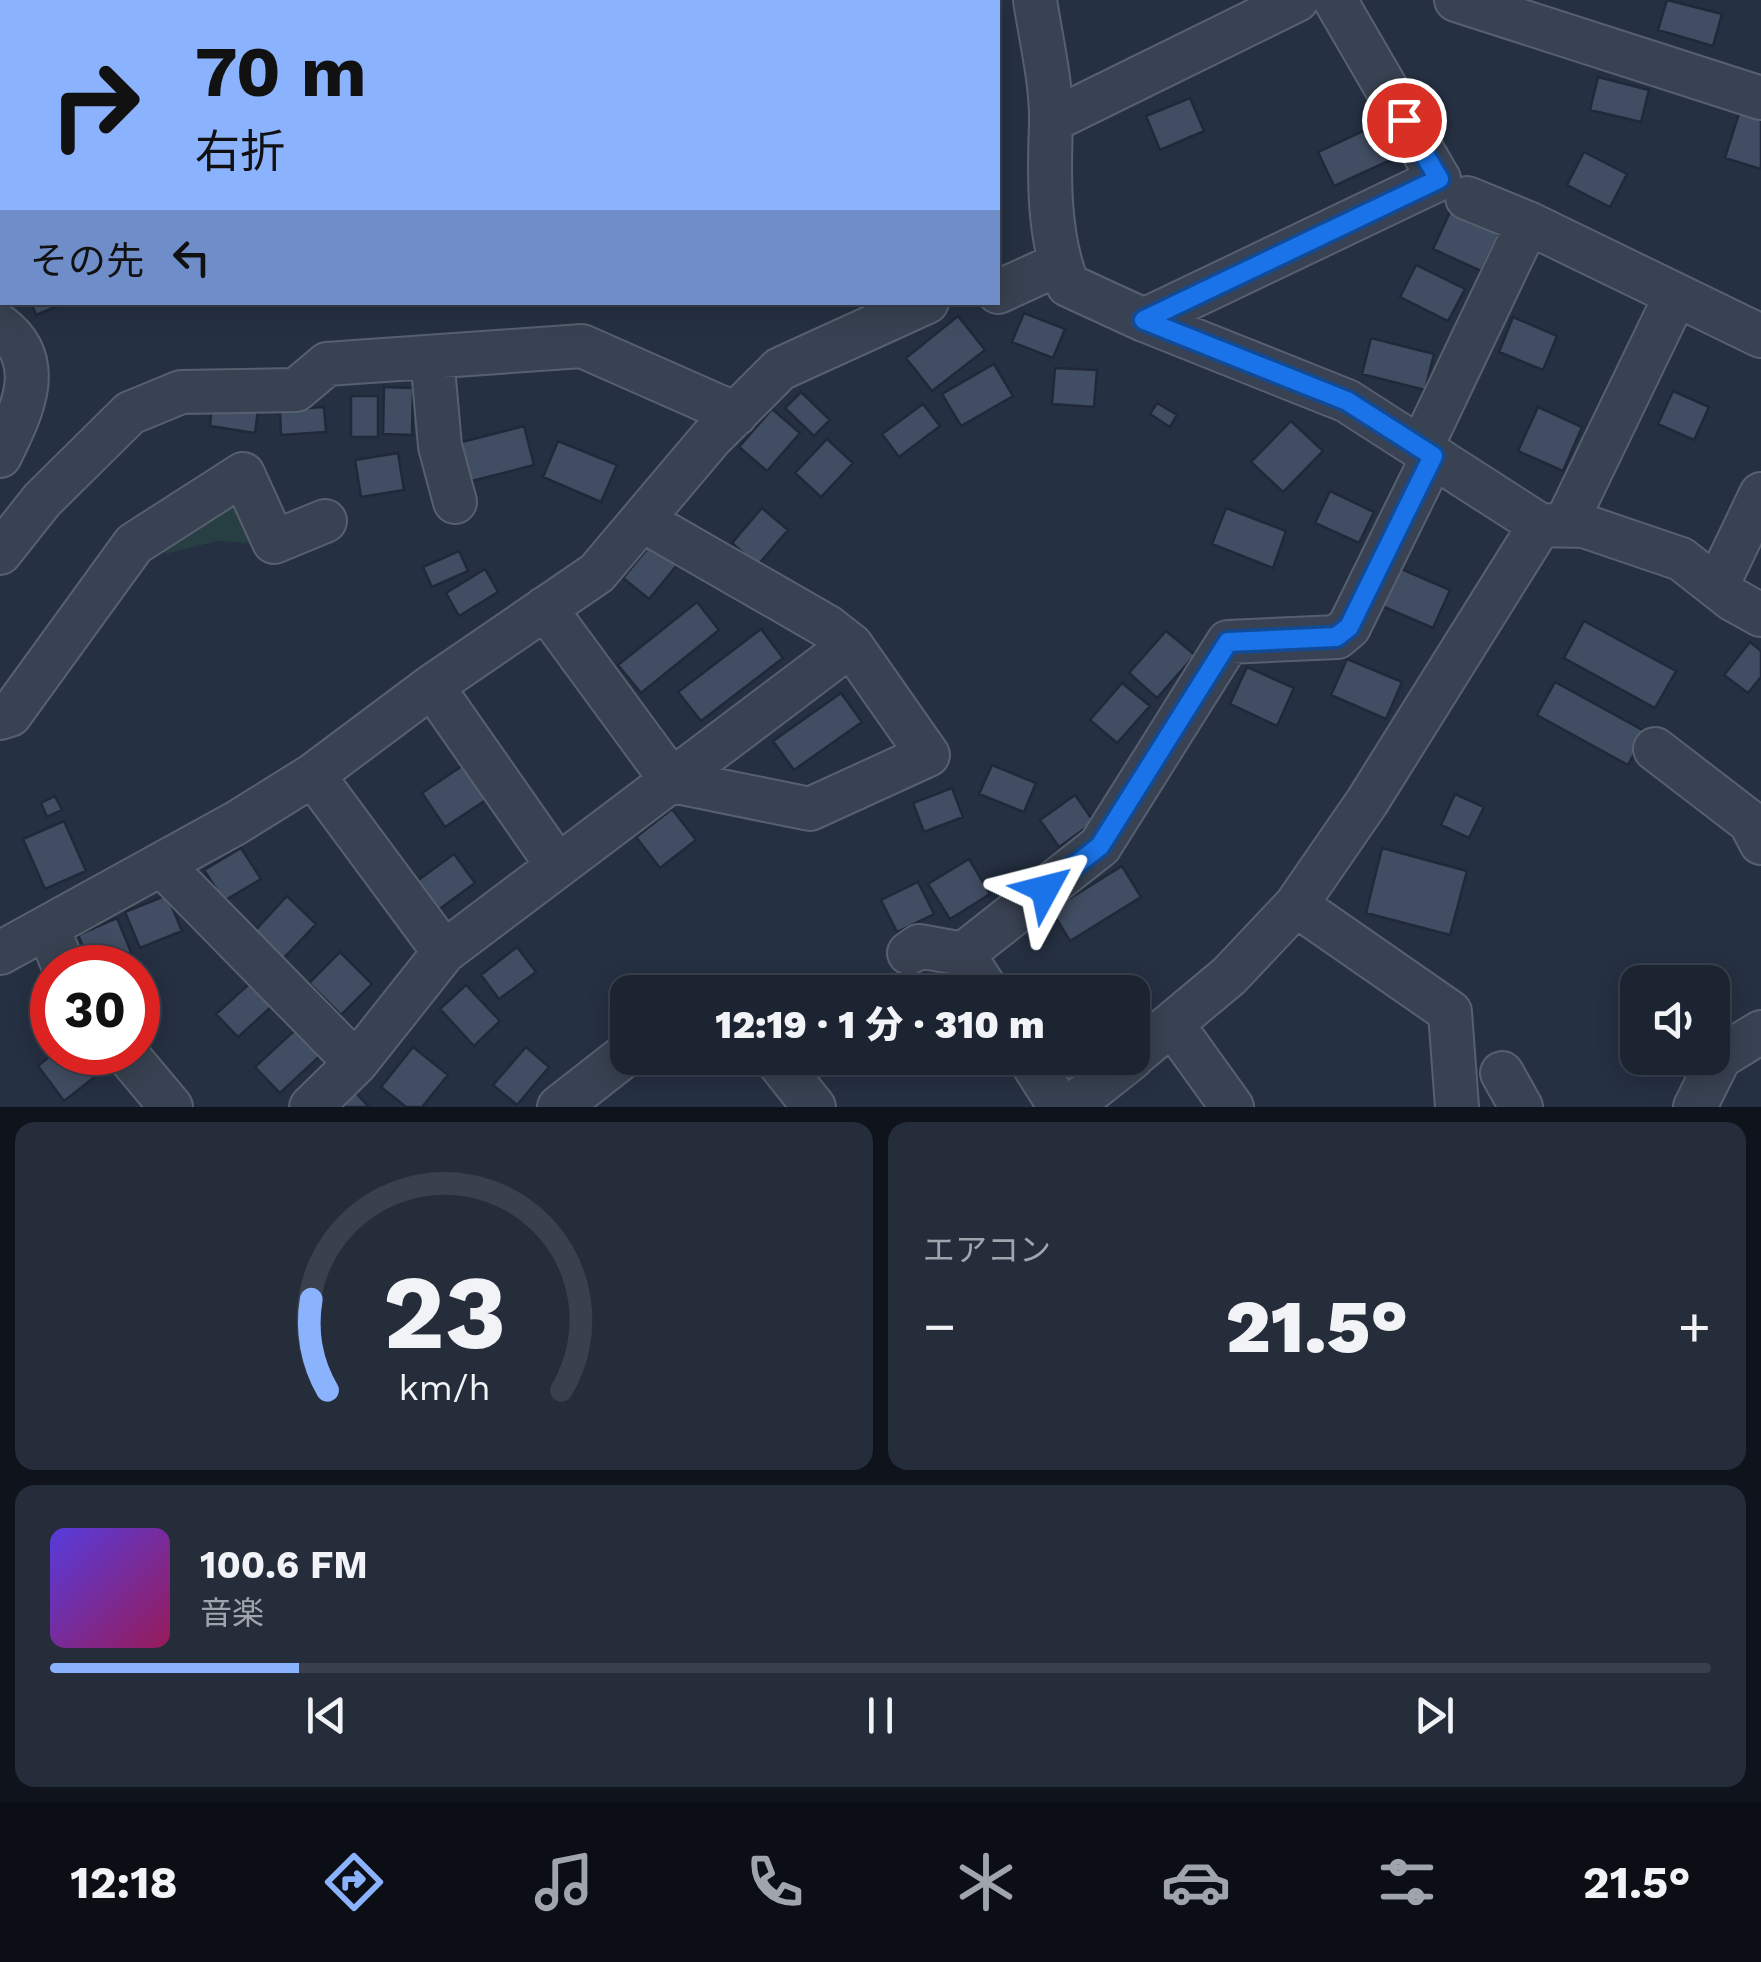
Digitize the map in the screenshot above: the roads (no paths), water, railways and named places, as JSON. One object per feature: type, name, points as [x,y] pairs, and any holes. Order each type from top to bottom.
[{"type":"street","points":[[1035,0],[1052,121],[1048,147],[1059,264],[1068,285],[1144,320],[1347,401],[1553,525],[1584,526],[1681,559],[1761,614]]},
{"type":"street","points":[[1052,121],[1297,0]]},
{"type":"street","points":[[1144,320],[1439,179],[1335,0]]},
{"type":"street","points":[[1456,0],[1761,98]]},
{"type":"street","points":[[1467,198],[1528,222],[1761,336]]},
{"type":"street","points":[[963,954],[1100,846],[1228,642],[1336,637],[1349,627],[1528,222]]},
{"type":"street","points":[[1000,291],[1059,264]]},
{"type":"street","points":[[1150,1043],[1229,976],[1296,905],[1553,525],[1676,295]]},
{"type":"street","points":[[0,952],[162,865],[313,775],[432,686],[597,573],[736,414],[780,370],[921,305]]},
{"type":"street","points":[[0,326],[22,351],[28,380],[27,398],[0,456]]},
{"type":"street","points":[[0,552],[42,500],[130,413],[182,392],[296,390],[328,364],[582,346],[736,414]]},
{"type":"street","points":[[432,357],[440,446],[456,502]]},
{"type":"street","points":[[0,718],[10,716],[134,544],[244,474],[274,542],[325,521]]},
{"type":"street","points":[[1717,586],[1761,494]]},
{"type":"street","points":[[545,608],[672,781],[810,809],[928,755],[850,645],[828,627],[642,520]]},
{"type":"street","points":[[312,1107],[356,1064],[444,952],[850,645]]},
{"type":"street","points":[[432,686],[556,865]]},
{"type":"street","points":[[1655,749],[1757,826]]},
{"type":"street","points":[[313,775],[444,952]]},
{"type":"street","points":[[162,865],[356,1064]]},
{"type":"street","points":[[1296,905],[1438,999],[1450,1012],[1457,1107]]},
{"type":"street","points":[[48,928],[55,945]]},
{"type":"street","points":[[909,952],[919,946],[963,954],[977,975]]},
{"type":"street","points":[[1173,1025],[1232,1107]]},
{"type":"street","points":[[1695,1107],[1720,1057],[1761,1032]]},
{"type":"street","points":[[559,1107],[610,1066]]},
{"type":"street","points":[[145,1075],[171,1107]]},
{"type":"street","points":[[787,1075],[807,1105]]},
{"type":"street","points":[[1040,1075],[1060,1107]]},
{"type":"street","points":[[1070,1107],[1110,1075]]}]
